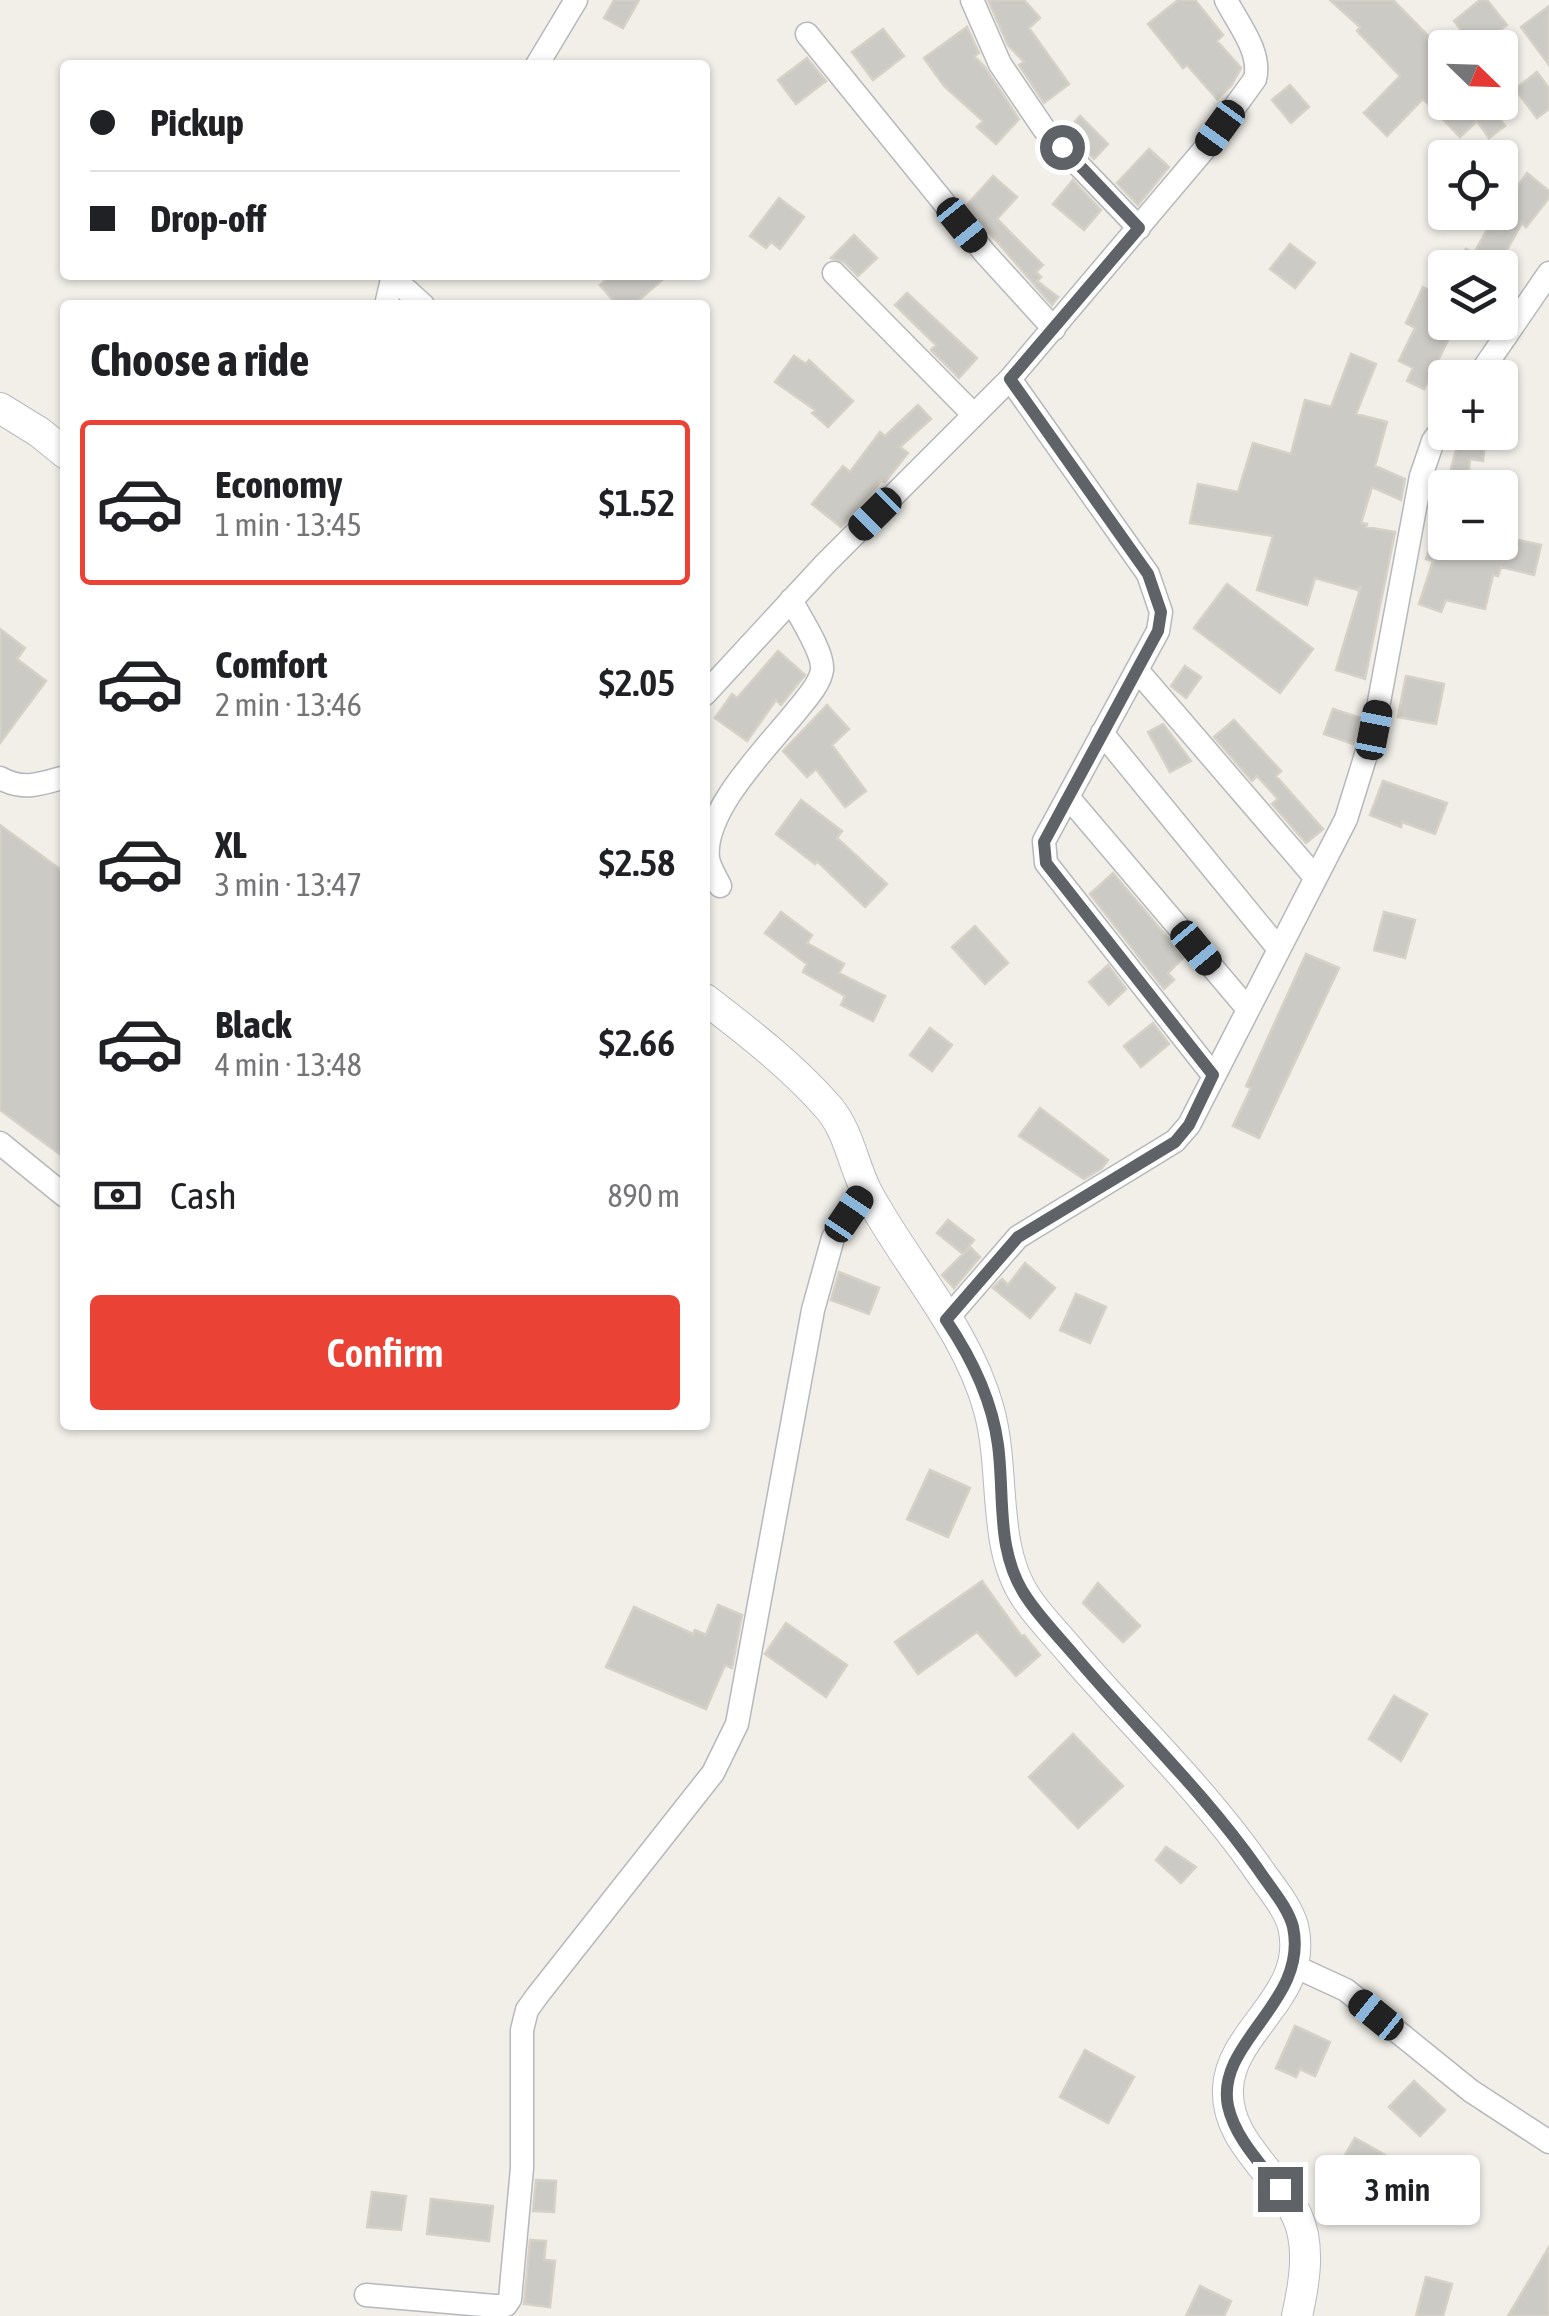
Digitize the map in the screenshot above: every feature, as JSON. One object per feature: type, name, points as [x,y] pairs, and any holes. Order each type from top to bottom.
[{"type":"main road","points":[[0,408],[60,449]]},
{"type":"main road","points":[[710,1003],[792,1070],[832,1111],[865,1189],[968,1353],[998,1440],[1005,1551],[1012,1574],[1029,1602],[1112,1700],[1228,1826],[1292,1926],[1294,1966],[1234,2064],[1228,2084],[1228,2107],[1244,2144],[1298,2218],[1304,2242],[1304,2280],[1297,2316]]},
{"type":"street","points":[[540,60],[576,0]]},
{"type":"street","points":[[972,0],[1000,64],[1044,129],[1139,228]]},
{"type":"street","points":[[710,689],[1010,379],[1202,152],[1255,79],[1258,66],[1232,3]]},
{"type":"street","points":[[807,34],[984,252],[1054,329]]},
{"type":"street","points":[[834,273],[974,415]]},
{"type":"street","points":[[1489,360],[1549,273]]},
{"type":"street","points":[[397,280],[417,300]]},
{"type":"street","points":[[1010,379],[1148,574],[1161,612],[1158,631],[1044,842],[1046,863],[1213,1075]]},
{"type":"street","points":[[946,1320],[1018,1237],[1175,1142],[1189,1125],[1346,819],[1374,730],[1420,476],[1430,450]]},
{"type":"street","points":[[710,839],[738,780],[813,690],[822,672],[819,656],[792,600]]},
{"type":"street","points":[[1137,670],[1316,877]]},
{"type":"street","points":[[1102,734],[1278,948]]},
{"type":"street","points":[[0,778],[16,786],[60,779]]},
{"type":"street","points":[[1068,797],[1247,1008]]},
{"type":"street","points":[[710,865],[720,886]]},
{"type":"street","points":[[0,1143],[60,1192]]},
{"type":"street","points":[[366,2295],[495,2306],[506,2306],[510,2299],[522,2168],[524,2019],[536,1996],[713,1773],[737,1724],[814,1310],[832,1238],[865,1189]]},
{"type":"street","points":[[1294,1966],[1346,1990],[1471,2090],[1549,2142]]},
{"type":"building","points":[[614,0],[639,0],[623,28],[604,18]]},
{"type":"building","points":[[988,0],[1024,0],[1040,18],[1029,28],[1069,84],[1044,103],[1019,65],[1024,62],[1008,45]]},
{"type":"building","points":[[1178,0],[1195,0],[1223,35],[1217,41],[1241,68],[1231,86],[1217,99],[1187,65],[1183,68],[1148,24]]},
{"type":"building","points":[[1330,0],[1393,0],[1428,36],[1428,104],[1423,99],[1387,136],[1364,113],[1400,76],[1357,31],[1360,27]]},
{"type":"building","points":[[1480,0],[1487,0],[1507,25],[1500,30],[1461,30],[1454,21]]},
{"type":"building","points":[[1549,6],[1549,65],[1521,27]]},
{"type":"building","points":[[967,27],[979,53],[974,56],[1019,119],[996,144],[977,127],[983,121],[944,86],[924,58]]},
{"type":"building","points":[[883,29],[904,56],[873,80],[852,52]]},
{"type":"building","points":[[807,58],[826,81],[796,104],[778,80]]},
{"type":"building","points":[[1537,72],[1549,88],[1549,109],[1537,118],[1518,93],[1518,87]]},
{"type":"building","points":[[1290,85],[1309,107],[1291,123],[1272,100]]},
{"type":"building","points":[[1080,116],[1108,144],[1094,159],[1066,131]]},
{"type":"building","points":[[1443,120],[1501,120],[1505,126],[1489,138],[1477,121],[1460,137]]},
{"type":"building","points":[[1149,149],[1169,167],[1138,205],[1117,183]]},
{"type":"building","points":[[1527,173],[1549,191],[1549,198],[1526,227],[1522,223],[1507,250],[1476,250],[1487,230],[1518,230],[1518,186]]},
{"type":"building","points":[[993,176],[1017,197],[997,219],[1043,265],[1036,272],[1041,277],[1037,281],[1058,297],[1052,305],[966,206]]},
{"type":"building","points":[[1073,180],[1101,210],[1084,230],[1053,204]]},
{"type":"building","points":[[779,198],[804,217],[780,249],[771,242],[766,248],[750,236]]},
{"type":"building","points":[[854,235],[877,258],[858,276],[844,262],[831,258]]},
{"type":"building","points":[[1290,244],[1315,263],[1295,288],[1270,269]]},
{"type":"building","points":[[606,280],[662,280],[639,300],[613,300],[600,285]]},
{"type":"building","points":[[1423,287],[1428,290],[1428,340],[1448,340],[1438,360],[1428,360],[1424,389],[1407,381],[1413,368],[1399,361],[1415,328],[1406,323]]},
{"type":"building","points":[[907,293],[977,358],[959,378],[931,350],[936,345],[895,305]]},
{"type":"building","points":[[1351,354],[1376,364],[1356,414],[1387,422],[1375,466],[1405,479],[1401,500],[1372,487],[1361,523],[1395,532],[1365,679],[1336,670],[1361,586],[1358,590],[1315,578],[1307,605],[1257,590],[1273,536],[1190,523],[1198,484],[1238,492],[1253,443],[1291,454],[1305,400],[1331,407]]},
{"type":"building","points":[[794,356],[806,364],[809,360],[853,401],[828,427],[812,413],[815,410],[775,382]]},
{"type":"building","points":[[918,405],[931,419],[900,447],[908,453],[841,527],[812,504],[843,466],[850,472],[880,432],[885,436]]},
{"type":"building","points":[[1456,450],[1484,450],[1483,461],[1470,459],[1469,470],[1451,470]]},
{"type":"building","points":[[1518,540],[1541,545],[1534,575],[1501,567],[1498,576],[1493,575],[1485,609],[1446,600],[1441,612],[1419,604],[1433,561],[1430,560],[1518,560]]},
{"type":"building","points":[[1227,584],[1313,649],[1280,693],[1194,628]]},
{"type":"building","points":[[0,629],[25,648],[17,659],[46,681],[0,743]]},
{"type":"building","points":[[778,651],[805,675],[781,705],[776,700],[747,741],[715,718],[732,694],[737,698]]},
{"type":"building","points":[[1185,666],[1201,677],[1186,698],[1171,686]]},
{"type":"building","points":[[1406,676],[1444,684],[1436,724],[1398,717]]},
{"type":"building","points":[[827,705],[849,729],[832,745],[866,791],[845,807],[816,769],[807,777],[783,751]]},
{"type":"building","points":[[1333,709],[1361,718],[1353,744],[1324,734]]},
{"type":"building","points":[[1234,720],[1281,771],[1276,776],[1323,829],[1306,843],[1272,804],[1278,799],[1257,776],[1252,781],[1214,737]]},
{"type":"building","points":[[1163,724],[1191,761],[1170,772],[1148,732]]},
{"type":"building","points":[[1383,781],[1447,803],[1435,834],[1370,815]]},
{"type":"building","points":[[801,800],[842,831],[837,838],[887,884],[865,907],[817,861],[815,864],[776,834]]},
{"type":"building","points":[[0,825],[60,869],[60,1154],[0,1110]]},
{"type":"building","points":[[1113,873],[1184,957],[1168,973],[1174,980],[1164,989],[1090,894]]},
{"type":"building","points":[[781,912],[812,935],[807,943],[844,964],[839,973],[885,996],[873,1021],[841,1005],[845,996],[803,972],[807,964],[765,933]]},
{"type":"building","points":[[1384,912],[1415,920],[1405,958],[1374,950]]},
{"type":"building","points":[[975,926],[1008,963],[985,984],[952,947]]},
{"type":"building","points":[[1306,954],[1339,968],[1259,1138],[1233,1126],[1251,1088],[1246,1086]]},
{"type":"building","points":[[1108,965],[1126,989],[1109,1005],[1089,982]]},
{"type":"building","points":[[1153,1023],[1169,1044],[1141,1067],[1124,1046]]},
{"type":"building","points":[[930,1028],[952,1045],[932,1071],[910,1055]]},
{"type":"building","points":[[1040,1108],[1108,1160],[1102,1168],[1084,1179],[1019,1136]]},
{"type":"building","points":[[948,1220],[974,1240],[963,1254],[937,1233]]},
{"type":"building","points":[[970,1247],[980,1257],[954,1288],[942,1275]]},
{"type":"building","points":[[1025,1263],[1055,1288],[1030,1318],[993,1288],[1002,1279],[1008,1285]]},
{"type":"building","points":[[839,1272],[879,1288],[869,1314],[831,1300]]},
{"type":"building","points":[[1076,1294],[1106,1307],[1090,1343],[1060,1330]]},
{"type":"building","points":[[930,1470],[970,1488],[948,1537],[907,1519]]},
{"type":"building","points":[[982,1581],[1022,1637],[1040,1655],[1016,1676],[977,1632],[918,1674],[895,1642]]},
{"type":"building","points":[[1098,1583],[1140,1626],[1123,1642],[1083,1603]]},
{"type":"building","points":[[718,1605],[742,1615],[732,1668],[725,1665],[706,1709],[606,1667],[634,1607],[693,1634],[695,1630],[706,1635]]},
{"type":"building","points":[[786,1623],[847,1665],[826,1697],[765,1654]]},
{"type":"building","points":[[1394,1696],[1427,1714],[1401,1761],[1369,1739]]},
{"type":"building","points":[[1073,1734],[1123,1786],[1078,1828],[1029,1777]]},
{"type":"building","points":[[1166,1847],[1196,1867],[1181,1883],[1156,1860]]},
{"type":"building","points":[[1295,2026],[1330,2042],[1315,2076],[1300,2069],[1296,2077],[1276,2068]]},
{"type":"building","points":[[1085,2050],[1134,2077],[1108,2123],[1060,2097]]},
{"type":"building","points":[[1414,2081],[1445,2110],[1420,2136],[1389,2107]]},
{"type":"building","points":[[1355,2138],[1394,2160],[1383,2182],[1342,2160]]},
{"type":"building","points":[[536,2180],[556,2181],[554,2212],[533,2211]]},
{"type":"building","points":[[372,2192],[406,2196],[401,2230],[367,2227]]},
{"type":"building","points":[[431,2199],[493,2206],[489,2241],[427,2234]]},
{"type":"building","points":[[530,2240],[546,2241],[544,2260],[555,2261],[550,2307],[524,2304]]},
{"type":"building","points":[[1549,2247],[1549,2316],[1508,2316]]},
{"type":"building","points":[[1426,2277],[1452,2284],[1443,2316],[1416,2316]]},
{"type":"building","points":[[1200,2286],[1231,2301],[1224,2316],[1186,2316]]},
{"type":"route","points":[[1062,147],[1139,228],[1010,379],[1148,574],[1161,612],[1158,631],[1044,842],[1042,853],[1106,942],[1213,1075],[1189,1125],[1175,1142],[1018,1237],[946,1320],[968,1353],[998,1440],[1005,1551],[1012,1574],[1029,1602],[1112,1700],[1228,1826],[1292,1926],[1294,1966],[1234,2064],[1228,2084],[1228,2107],[1244,2144],[1280,2189]]}]
